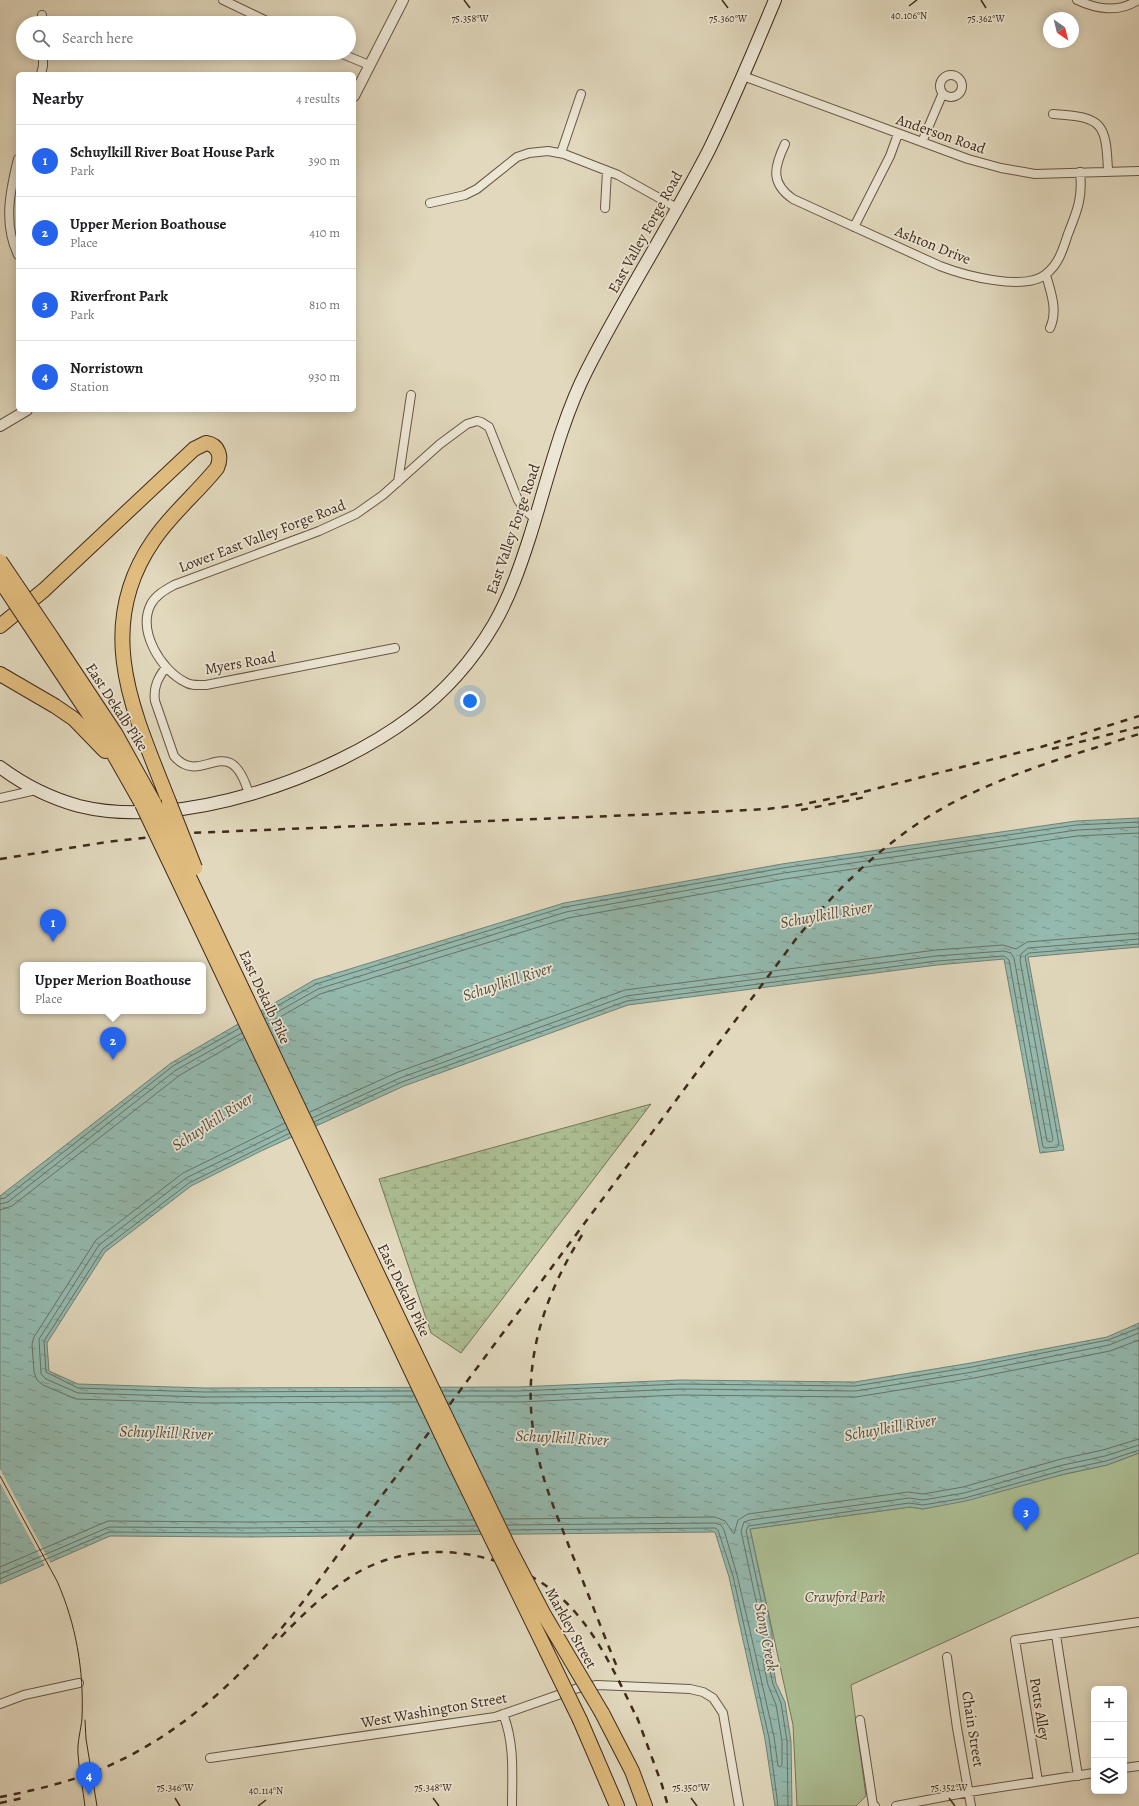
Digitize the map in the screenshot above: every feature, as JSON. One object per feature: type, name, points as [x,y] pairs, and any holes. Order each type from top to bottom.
[{"type":"highway","points":[[0,626],[44,590],[194,449],[206,443],[214,446],[220,459],[217,468],[172,516],[152,542],[133,578],[124,617],[123,653],[128,690],[139,723],[195,869],[193,884]]},
{"type":"highway","name":"East Dekalb Pike","points":[[0,561],[116,756],[148,803],[193,884],[462,1466]]},
{"type":"highway","name":"East Dekalb Pike","points":[[0,580],[48,641],[115,733],[462,1466]]},
{"type":"highway","points":[[4,676],[69,715],[89,733],[103,750],[116,756]]},
{"type":"highway","name":"Markley Street","points":[[462,1466],[540,1607],[602,1713],[632,1771],[645,1806]]},
{"type":"highway","name":"Markley Street","points":[[462,1466],[580,1720],[617,1806]]},
{"type":"main road","name":"East Valley Forge Road","points":[[0,767],[36,790],[79,806],[124,812],[175,810],[249,794],[308,773],[358,750],[407,720],[446,687],[472,657],[496,621],[515,580],[570,408],[582,379],[709,149],[743,76],[775,0]]},
{"type":"street","points":[[223,0],[256,16]]},
{"type":"street","points":[[356,92],[403,0]]},
{"type":"street","points":[[1077,0],[1096,8],[1110,9],[1124,6],[1138,0]]},
{"type":"street","points":[[42,72],[43,60]]},
{"type":"street","points":[[356,60],[369,65]]},
{"type":"street","name":"Anderson Road","points":[[743,76],[898,134],[985,164],[1017,172],[1040,174],[1139,171]]},
{"type":"street","points":[[561,153],[581,94]]},
{"type":"street","points":[[922,142],[942,95]]},
{"type":"street","points":[[1053,114],[1084,116],[1100,127],[1106,139],[1108,171]]},
{"type":"street","points":[[854,227],[890,156],[898,134]]},
{"type":"street","name":"Ashton Drive","points":[[785,144],[776,166],[776,176],[779,185],[785,193],[793,199],[940,266],[976,277],[995,280],[1027,281],[1046,275]]},
{"type":"street","points":[[430,203],[458,197],[477,189],[507,164],[520,156],[542,151],[561,153],[618,174],[677,208]]},
{"type":"street","points":[[16,168],[10,194],[9,212],[12,241],[16,250]]},
{"type":"street","points":[[605,208],[607,171]]},
{"type":"street","points":[[1050,328],[1053,321],[1054,305],[1046,275],[1054,267],[1060,256],[1079,206],[1081,185],[1080,172]]},
{"type":"street","points":[[398,482],[411,395]]},
{"type":"street","points":[[0,426],[24,412]]},
{"type":"street","name":"Lower East Valley Forge Road","points":[[166,667],[151,644],[148,631],[150,606],[163,591],[174,585],[339,523],[370,505],[450,436],[471,422],[481,422],[489,427],[518,500],[535,520]]},
{"type":"street","name":"Myers Road","points":[[166,667],[185,682],[194,685],[206,685],[395,648]]},
{"type":"street","points":[[166,667],[157,680],[154,692],[155,701],[174,756],[188,766],[198,766],[222,761],[232,763],[243,775],[249,794]]},
{"type":"street","points":[[0,798],[36,790]]},
{"type":"street","points":[[1078,1776],[1056,1635],[1139,1622]]},
{"type":"street","name":"Potts Alley","points":[[1038,1781],[1015,1640],[1056,1635]]},
{"type":"street","name":"Chain Street","points":[[948,1657],[957,1728],[971,1806]]},
{"type":"street","points":[[0,1704],[24,1695],[79,1683]]},
{"type":"street","name":"West Washington Street","points":[[210,1758],[407,1730],[503,1714],[578,1688],[597,1685],[690,1689],[703,1692],[713,1698],[723,1713],[739,1806]]},
{"type":"street","points":[[503,1714],[509,1731],[512,1751],[512,1806]]},
{"type":"street","points":[[860,1720],[873,1805],[875,1806]]},
{"type":"street","points":[[1127,1768],[1139,1766]]},
{"type":"street","points":[[896,1806],[969,1792],[1091,1774]]},
{"type":"green space","points":[[651,1104],[461,1353],[431,1333],[379,1179]]},
{"type":"green space","name":"Crawford Park","points":[[1139,1453],[1139,1553],[851,1685],[866,1796],[856,1806],[797,1806],[793,1725],[750,1529],[910,1507],[923,1509],[1107,1465]]},
{"type":"water","points":[[1139,818],[1139,947],[1028,957],[1064,1150],[1040,1153],[1004,959],[937,965],[628,1005],[404,1086],[261,1151],[191,1186],[105,1252],[47,1343],[49,1371],[78,1384],[204,1388],[518,1387],[680,1380],[855,1382],[971,1363],[1107,1337],[1139,1323],[1139,1453],[1107,1465],[1065,1474],[966,1501],[923,1509],[910,1507],[750,1529],[772,1632],[773,1665],[776,1683],[785,1702],[791,1741],[792,1806],[775,1806],[765,1739],[729,1577],[715,1532],[248,1537],[110,1536],[0,1584],[0,1196],[171,1063],[314,980],[564,903],[782,864],[1076,821]]},
{"type":"pier","points":[[0,1469],[51,1564],[45,1566],[0,1483]]},
{"type":"tram line","points":[[0,1476],[57,1581],[64,1597],[74,1631],[82,1682],[82,1718],[78,1750],[85,1806]]},
{"type":"tram line","points":[[85,1720],[86,1739],[97,1806]]},
{"type":"railway","points":[[0,859],[107,842],[189,833],[709,812],[767,809],[799,805],[859,793],[1041,747],[1139,716]]},
{"type":"railway","points":[[1052,749],[1139,727]]},
{"type":"railway","points":[[0,1797],[71,1780],[94,1772],[125,1758],[155,1741],[183,1722],[234,1679],[258,1655],[302,1603],[796,939],[830,900],[867,863],[887,846],[929,816],[974,792],[1044,764],[1139,734]]},
{"type":"railway","points":[[801,810],[866,797]]},
{"type":"railway","points":[[582,1235],[554,1288],[536,1343],[532,1371],[531,1400],[533,1429],[539,1460],[549,1494],[617,1667]]},
{"type":"railway","points":[[281,1637],[319,1600],[362,1570],[389,1559],[417,1553],[447,1552],[476,1556],[504,1564],[530,1576],[554,1592],[575,1612],[603,1651],[639,1722]]},
{"type":"railway","points":[[637,1717],[662,1785],[668,1806]]},
{"type":"railway","points":[[0,1803],[27,1797]]},
{"type":"place","name":"Schuylkill River Boat House Park","points":[[53,942]]},
{"type":"place","name":"Upper Merion Boathouse","points":[[113,1060]]},
{"type":"place","name":"Riverfront Park","points":[[1026,1531]]},
{"type":"place","name":"Norristown","points":[[89,1795]]},
{"type":"water label","name":"Schuylkill River","points":[[826,914]]},
{"type":"water label","name":"Schuylkill River","points":[[507,981]]},
{"type":"water label","name":"Schuylkill River","points":[[212,1121]]},
{"type":"water label","name":"Schuylkill River","points":[[890,1427]]},
{"type":"water label","name":"Schuylkill River","points":[[166,1432]]},
{"type":"water label","name":"Schuylkill River","points":[[562,1437]]},
{"type":"water label","name":"Stony Creek","points":[[767,1637]]}]
